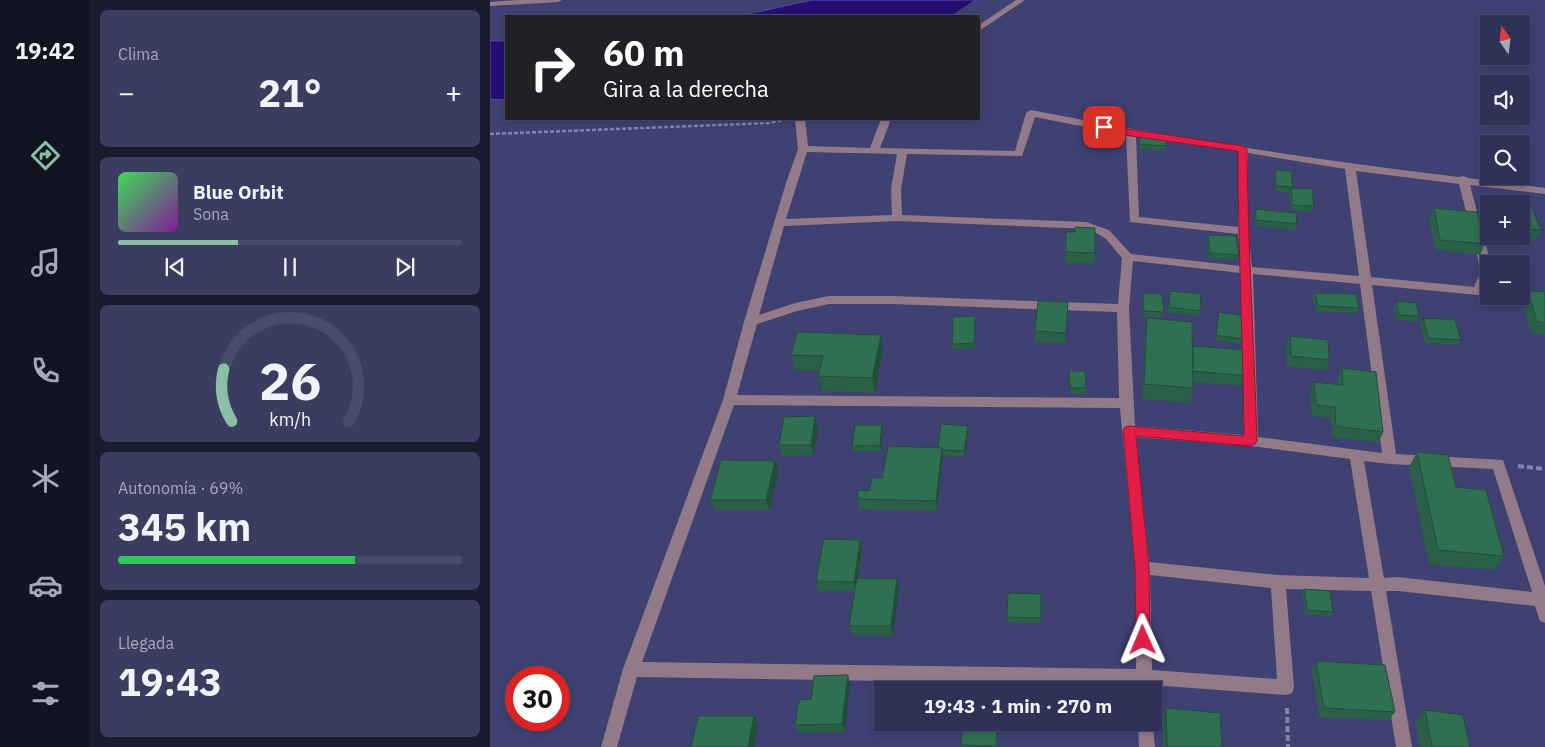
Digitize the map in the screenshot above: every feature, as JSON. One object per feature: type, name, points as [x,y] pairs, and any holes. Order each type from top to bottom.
[{"type":"street","points":[[491,2],[558,0]]},
{"type":"street","points":[[980,28],[1021,0]]},
{"type":"street","points":[[803,149],[1020,154],[1031,113],[1131,133],[1350,167],[1462,179],[1545,191]]},
{"type":"street","points":[[608,747],[631,669],[729,400],[750,322],[791,183],[803,149],[800,120]]},
{"type":"street","points":[[874,150],[886,120]]},
{"type":"street","points":[[1131,133],[1134,220],[1243,231]]},
{"type":"street","points":[[1243,149],[1243,231],[1247,270],[1250,441]]},
{"type":"street","points":[[898,218],[896,189],[903,150]]},
{"type":"street","points":[[1350,167],[1390,459]]},
{"type":"street","points":[[1462,179],[1483,255]]},
{"type":"street","points":[[780,224],[898,218],[1086,224],[1098,227],[1106,232],[1128,257],[1365,282],[1480,291]]},
{"type":"street","points":[[1128,257],[1123,308],[1126,403],[1142,568],[1144,681]]},
{"type":"street","points":[[1530,296],[1545,297]]},
{"type":"street","points":[[750,322],[795,307],[829,300],[901,300],[1123,308]]},
{"type":"street","points":[[729,400],[1126,403]]},
{"type":"street","points":[[1129,431],[1250,441],[1390,459],[1498,464],[1543,600],[1545,616]]},
{"type":"street","points":[[1356,455],[1404,747]]},
{"type":"street","points":[[1142,568],[1278,582],[1398,584],[1543,600]]},
{"type":"street","points":[[1162,684],[1286,687],[1278,582]]},
{"type":"street","points":[[631,669],[1071,681]]},
{"type":"street","points":[[1146,731],[1147,747]]},
{"type":"path","points":[[490,134],[769,124],[787,120]]},
{"type":"path","points":[[1498,464],[1545,469]]},
{"type":"path","points":[[1286,687],[1288,747]]},
{"type":"shaded area","points":[[812,0],[976,0],[954,15],[744,15]]},
{"type":"shaded area","points":[[490,41],[505,41],[505,100],[490,99]]},
{"type":"building","points":[[1140,135],[1167,137],[1166,146],[1139,144]]},
{"type":"building","points":[[1276,170],[1292,171],[1292,187],[1276,186]]},
{"type":"building","points":[[1291,188],[1312,189],[1314,206],[1292,205]]},
{"type":"building","points":[[1530,203],[1541,230],[1530,229]]},
{"type":"building","points":[[1434,208],[1477,212],[1480,224],[1480,244],[1440,240]]},
{"type":"building","points":[[1256,209],[1296,213],[1297,224],[1256,220]]},
{"type":"building","points":[[1075,227],[1095,228],[1095,253],[1066,252],[1066,232],[1075,232]]},
{"type":"building","points":[[1208,235],[1236,236],[1239,255],[1210,253]]},
{"type":"building","points":[[1170,291],[1201,294],[1200,311],[1169,307]]},
{"type":"building","points":[[1530,291],[1545,292],[1545,323],[1537,322]]},
{"type":"building","points":[[1143,293],[1162,294],[1164,312],[1144,311]]},
{"type":"building","points":[[1315,293],[1356,294],[1359,308],[1318,306]]},
{"type":"building","points":[[1038,301],[1068,302],[1066,333],[1035,331]]},
{"type":"building","points":[[1396,301],[1416,303],[1419,316],[1399,315]]},
{"type":"building","points":[[1219,312],[1244,316],[1242,339],[1216,335]]},
{"type":"building","points":[[975,316],[974,343],[952,344],[953,317]]},
{"type":"building","points":[[1147,318],[1192,322],[1193,388],[1144,384]]},
{"type":"building","points":[[1423,318],[1455,320],[1461,340],[1428,338]]},
{"type":"building","points":[[797,332],[881,335],[872,378],[818,376],[823,356],[791,355]]},
{"type":"building","points":[[1290,336],[1328,340],[1329,360],[1291,356]]},
{"type":"building","points":[[1193,346],[1245,350],[1246,376],[1193,371]]},
{"type":"building","points":[[1342,368],[1376,372],[1383,432],[1336,426],[1335,407],[1316,405],[1314,382],[1343,385]]},
{"type":"building","points":[[1069,371],[1085,371],[1086,388],[1070,388]]},
{"type":"building","points":[[815,416],[811,445],[779,445],[784,417]]},
{"type":"building","points":[[941,424],[968,426],[964,451],[942,450],[942,448],[938,448]]},
{"type":"building","points":[[855,425],[882,425],[880,445],[852,446]]},
{"type":"building","points":[[888,446],[942,448],[936,501],[857,499],[858,490],[869,491],[872,478],[882,478]]},
{"type":"building","points":[[1417,452],[1448,455],[1456,487],[1486,490],[1504,556],[1438,550]]},
{"type":"building","points":[[721,460],[775,461],[766,500],[710,500]]},
{"type":"building","points":[[824,539],[860,540],[854,582],[816,581]]},
{"type":"building","points":[[857,578],[897,579],[891,626],[849,626]]},
{"type":"building","points":[[1304,589],[1330,591],[1333,612],[1307,610]]},
{"type":"building","points":[[1008,593],[1041,594],[1041,618],[1007,617]]},
{"type":"building","points":[[1316,661],[1385,665],[1395,712],[1324,708]]},
{"type":"building","points":[[848,675],[842,724],[795,725],[799,700],[811,699],[814,676]]},
{"type":"building","points":[[1166,708],[1220,713],[1222,747],[1167,747]]},
{"type":"building","points":[[1425,710],[1463,715],[1470,747],[1432,747]]},
{"type":"building","points":[[698,716],[754,716],[748,747],[691,747]]},
{"type":"building","points":[[962,731],[997,731],[996,746],[961,745]]},
{"type":"route","points":[[1104,127],[1131,133],[1243,149],[1243,231],[1247,270],[1250,441],[1129,431],[1142,568],[1143,640]]}]
